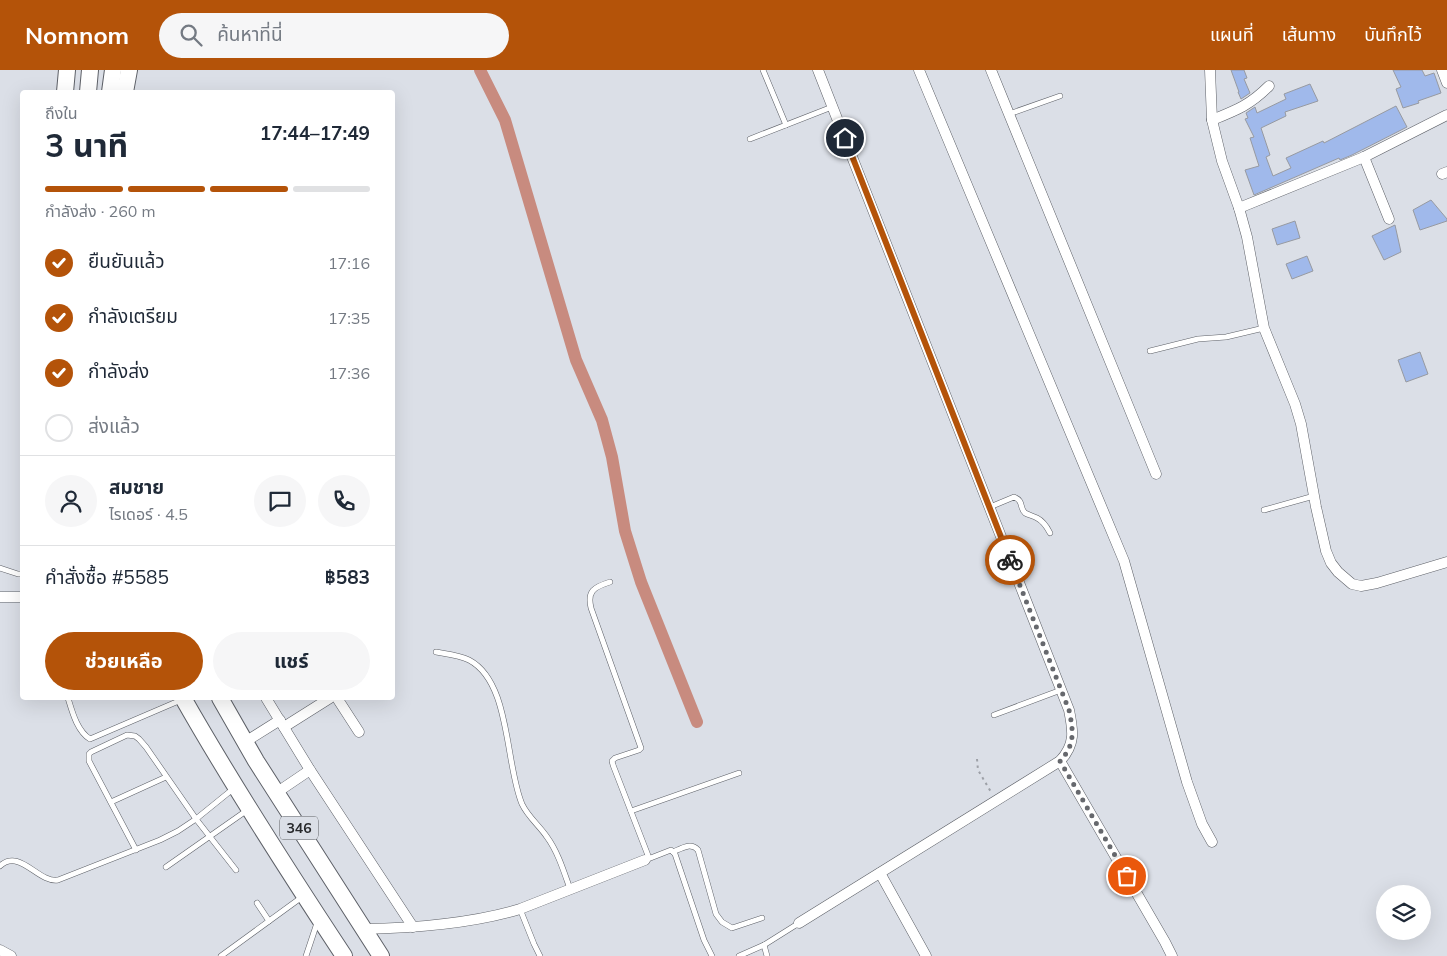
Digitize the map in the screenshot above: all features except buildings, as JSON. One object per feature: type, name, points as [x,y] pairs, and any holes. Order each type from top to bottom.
[{"type":"main road","points":[[65,90],[67,70]]},
{"type":"main road","points":[[88,90],[90,70]]},
{"type":"main road","points":[[110,90],[113,70]]},
{"type":"main road","points":[[125,90],[129,70]]},
{"type":"main road","name":"346","points":[[185,700],[235,787],[344,956]]},
{"type":"main road","name":"346","points":[[221,700],[276,793],[381,956]]},
{"type":"street","points":[[799,923],[1060,761],[1065,756],[1069,747],[1073,731],[1069,710],[818,70]]},
{"type":"street","points":[[919,70],[1124,561],[1186,782],[1202,824],[1212,842]]},
{"type":"street","points":[[990,70],[1156,474]]},
{"type":"street","points":[[1210,70],[1212,120],[1222,161],[1247,237],[1264,328],[1297,410],[1307,451],[1326,551],[1338,572],[1352,584],[1361,586],[1447,562]]},
{"type":"street","points":[[1442,70],[1447,83]]},
{"type":"street","points":[[1212,120],[1250,103],[1269,86]]},
{"type":"street","points":[[1239,208],[1364,156],[1447,115]]},
{"type":"street","points":[[1364,156],[1389,219]]},
{"type":"street","points":[[0,597],[20,597]]},
{"type":"street","points":[[267,700],[310,770],[413,927]]},
{"type":"street","points":[[245,742],[326,700]]},
{"type":"street","points":[[338,700],[359,732]]},
{"type":"street","points":[[1060,761],[1172,956]]},
{"type":"street","points":[[276,793],[310,770]]},
{"type":"street","points":[[363,929],[413,927],[502,914],[571,890],[647,859]]},
{"type":"street","points":[[880,873],[926,956]]},
{"type":"street","points":[[0,950],[11,956]]},
{"type":"lane","points":[[763,70],[786,125]]},
{"type":"lane","points":[[1009,114],[1060,96]]},
{"type":"lane","points":[[750,139],[833,107]]},
{"type":"lane","points":[[1150,351],[1198,339],[1226,337],[1264,328]]},
{"type":"lane","points":[[1264,510],[1315,496]]},
{"type":"lane","points":[[989,507],[1014,497],[1021,502],[1022,509],[1040,520],[1050,533]]},
{"type":"lane","points":[[0,568],[20,574]]},
{"type":"lane","points":[[610,582],[591,592],[589,597],[590,608],[641,745],[639,750],[615,758],[612,761],[647,859],[670,850],[674,852],[690,845],[695,846],[698,850],[716,914],[722,922],[732,928],[762,918]]},
{"type":"lane","points":[[436,652],[453,654],[469,660],[485,673],[494,688],[504,725],[516,790],[525,811],[548,838],[571,890]]},
{"type":"lane","points":[[994,715],[1061,690]]},
{"type":"lane","points":[[69,700],[76,721],[81,730],[90,739],[180,700]]},
{"type":"lane","points":[[136,850],[89,761],[89,754],[127,735],[135,736],[146,747],[196,819],[236,870]]},
{"type":"lane","points":[[631,811],[739,773]]},
{"type":"lane","points":[[111,802],[166,776]]},
{"type":"lane","points":[[0,866],[10,861],[18,861],[43,877],[52,881],[58,880],[136,850],[178,831],[235,787]]},
{"type":"lane","points":[[166,867],[249,809]]},
{"type":"lane","points":[[674,852],[704,940],[712,956]]},
{"type":"lane","points":[[221,956],[304,896]]},
{"type":"lane","points":[[257,903],[269,921]]},
{"type":"lane","points":[[520,909],[540,956]]},
{"type":"lane","points":[[306,956],[319,919]]},
{"type":"lane","points":[[739,956],[764,946],[799,923]]},
{"type":"lane","points":[[764,946],[768,956]]},
{"type":"path","points":[[976,759],[978,770],[996,801]]},
{"type":"waterway","points":[[480,70],[505,120],[576,360],[602,420],[612,457],[625,531],[641,582],[697,722]]},
{"type":"way so far","points":[[1010,560],[1069,710],[1073,731],[1072,739],[1065,756],[1060,761],[1127,876]]},
{"type":"route","points":[[845,138],[1010,560]]}]
